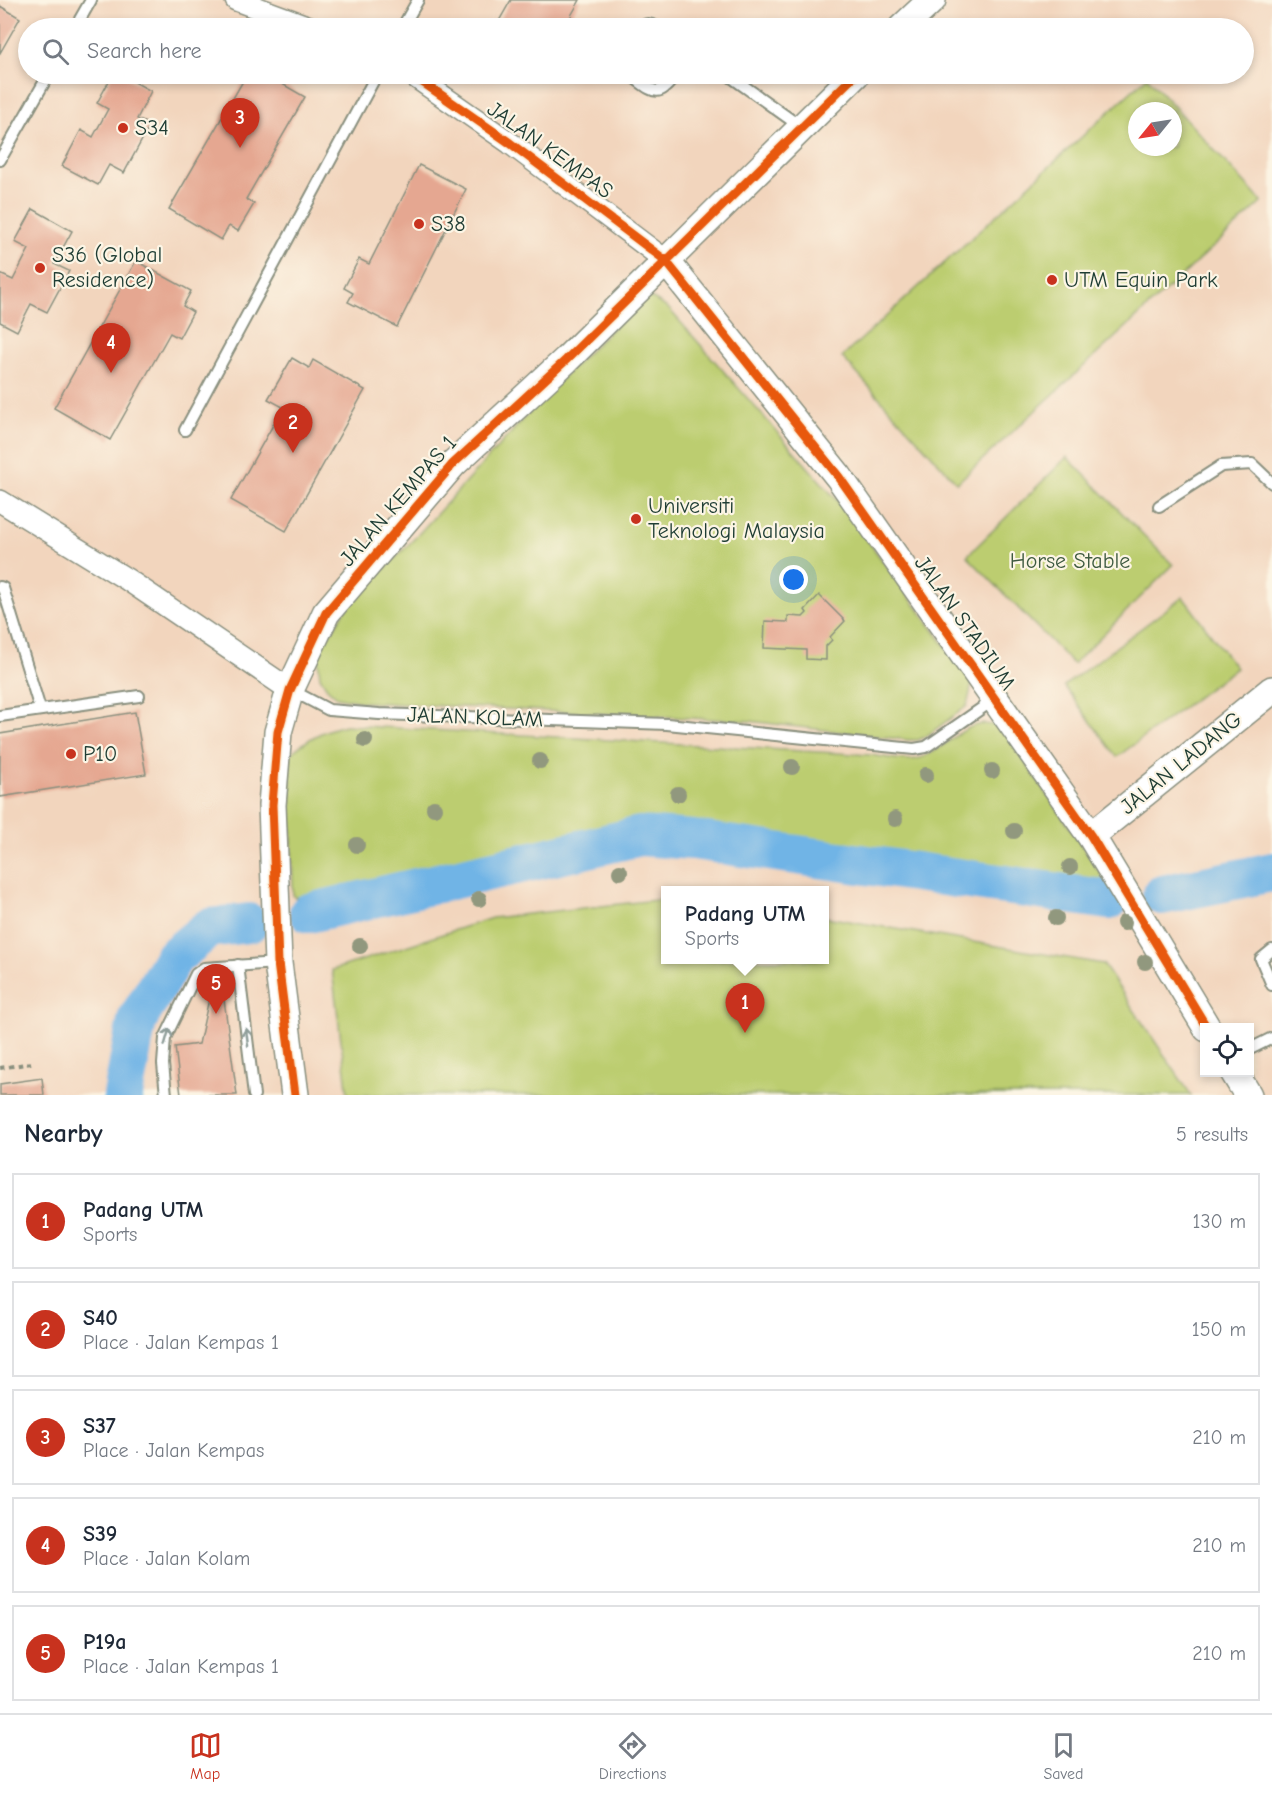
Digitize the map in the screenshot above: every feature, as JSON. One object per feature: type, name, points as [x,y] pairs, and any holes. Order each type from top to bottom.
[{"type":"street","points":[[236,0],[285,18]]},
{"type":"street","points":[[913,18],[932,0]]},
{"type":"street","name":"JALAN KEMPAS","points":[[425,84],[510,143],[665,260]]},
{"type":"street","name":"JALAN KEMPAS 1","points":[[295,1095],[278,963],[272,806],[278,732],[290,690],[326,613],[453,464],[566,360],[846,84]]},
{"type":"street","name":"JALAN STADIUM","points":[[665,260],[839,477],[1091,836],[1204,1023]]},
{"type":"street","name":"JALAN KOLAM","points":[[0,501],[128,580],[290,690]]},
{"type":"street","name":"JALAN LADANG","points":[[1091,836],[1272,690]]},
{"type":"street","points":[[1237,1077],[1248,1095]]},
{"type":"lane","points":[[81,18],[91,0]]},
{"type":"lane","points":[[408,18],[418,0]]},
{"type":"lane","points":[[0,160],[43,84]]},
{"type":"lane","points":[[185,430],[372,84]]},
{"type":"lane","points":[[643,84],[657,91],[669,84]]},
{"type":"lane","points":[[741,84],[801,127]]},
{"type":"lane","points":[[1159,506],[1221,466],[1252,464],[1272,483]]},
{"type":"lane","points":[[0,587],[3,588],[40,709]]},
{"type":"lane","name":"JALAN KOLAM","points":[[290,690],[329,710],[379,714],[667,724],[914,749],[926,747],[995,699]]},
{"type":"lane","points":[[0,716],[139,696]]},
{"type":"lane","points":[[1272,950],[1261,959],[1272,985]]},
{"type":"lane","points":[[166,1095],[165,1038],[196,974],[204,968],[278,963]]},
{"type":"lane","points":[[238,966],[254,1095]]},
{"type":"lane","points":[[1254,1047],[1272,1038]]},
{"type":"path","points":[[0,1068],[32,1063]]},
{"type":"shaded area","name":"Universiti Teknologi Malaysia","points":[[0,0],[1272,0],[1272,1095],[0,1095]]},
{"type":"green space","name":"UTM Equin Park","points":[[1139,84],[1153,84],[1170,102],[1128,102],[1128,156],[1182,156],[1182,115],[1262,202],[957,483],[842,357]]},
{"type":"green space","points":[[650,297],[669,309],[843,507],[966,674],[972,684],[967,706],[925,737],[908,740],[749,721],[362,702],[337,697],[320,677],[318,658],[323,644],[349,605],[414,539],[549,391],[639,302]]},
{"type":"green space","name":"Horse Stable","points":[[1067,457],[1173,565],[1073,664],[967,556]]},
{"type":"green space","points":[[1183,597],[1236,668],[1117,757],[1064,686]]},
{"type":"green space","points":[[983,724],[994,725],[1005,733],[1114,892],[875,856],[635,827],[309,904],[293,896],[290,754],[316,736],[345,725],[871,755],[906,760],[926,756],[966,729]]},
{"type":"green space","points":[[661,899],[661,964],[829,964],[829,918],[1103,964],[1191,1095],[348,1095],[332,970],[492,918]]},
{"type":"building","points":[[511,0],[580,0],[570,18],[501,18]]},
{"type":"building","points":[[0,6],[20,18],[0,53]]},
{"type":"building","name":"S34","points":[[107,84],[138,84],[151,91],[137,119],[150,125],[124,173],[109,165],[98,185],[62,166],[81,130],[93,137],[108,109],[97,103]]},
{"type":"building","points":[[241,84],[282,84],[305,97],[246,199],[254,204],[238,231],[229,226],[221,240],[169,209]]},
{"type":"building","name":"S38","points":[[419,165],[466,189],[397,327],[348,302],[353,293],[344,288],[359,259],[369,264]]},
{"type":"building","name":"S36 (Global Residence)","points":[[33,209],[72,231],[54,264],[69,271],[47,312],[31,304],[17,331],[0,322],[0,274],[13,280],[29,249],[15,242]]},
{"type":"building","points":[[136,261],[191,291],[183,306],[193,312],[179,338],[170,333],[110,440],[54,408]]},
{"type":"building","points":[[292,358],[309,368],[313,360],[365,390],[286,531],[231,500],[283,407],[268,399]]},
{"type":"building","points":[[819,595],[845,621],[830,637],[832,640],[826,646],[826,660],[806,659],[806,650],[764,648],[765,621],[788,622],[788,616],[803,617],[807,613],[805,610]]},
{"type":"building","name":"P10","points":[[135,712],[146,774],[0,797],[0,734]]},
{"type":"building","points":[[212,985],[222,985],[237,1095],[181,1095],[175,1047],[199,1044]]},
{"type":"building","points":[[42,1078],[44,1095],[0,1095],[0,1084]]},
{"type":"waterway","points":[[309,913],[640,836],[693,840],[1109,900]]},
{"type":"waterway","points":[[1162,895],[1272,872]]},
{"type":"waterway","points":[[123,1095],[137,1020],[174,957],[209,928],[249,923]]},
{"type":"cycle path","points":[[425,84],[510,143],[665,260],[839,477],[1091,836],[1204,1023]]},
{"type":"cycle path","points":[[295,1095],[278,963],[272,805],[278,732],[290,690],[326,613],[453,464],[566,360],[846,84]]},
{"type":"place","name":"S34","points":[[123,128]]},
{"type":"place","name":"S37","points":[[240,148]]},
{"type":"place","name":"S38","points":[[419,224]]},
{"type":"place","name":"S36 (Global Residence)","points":[[40,268]]},
{"type":"place","name":"UTM Equin Park","points":[[1052,280]]},
{"type":"place","name":"S39","points":[[111,373]]},
{"type":"place","name":"S40","points":[[293,453]]},
{"type":"place","name":"Universiti Teknologi Malaysia","points":[[636,519]]},
{"type":"place","name":"P10","points":[[71,754]]},
{"type":"place","name":"P19a","points":[[216,1014]]},
{"type":"place","name":"Padang UTM","points":[[745,1033]]}]
